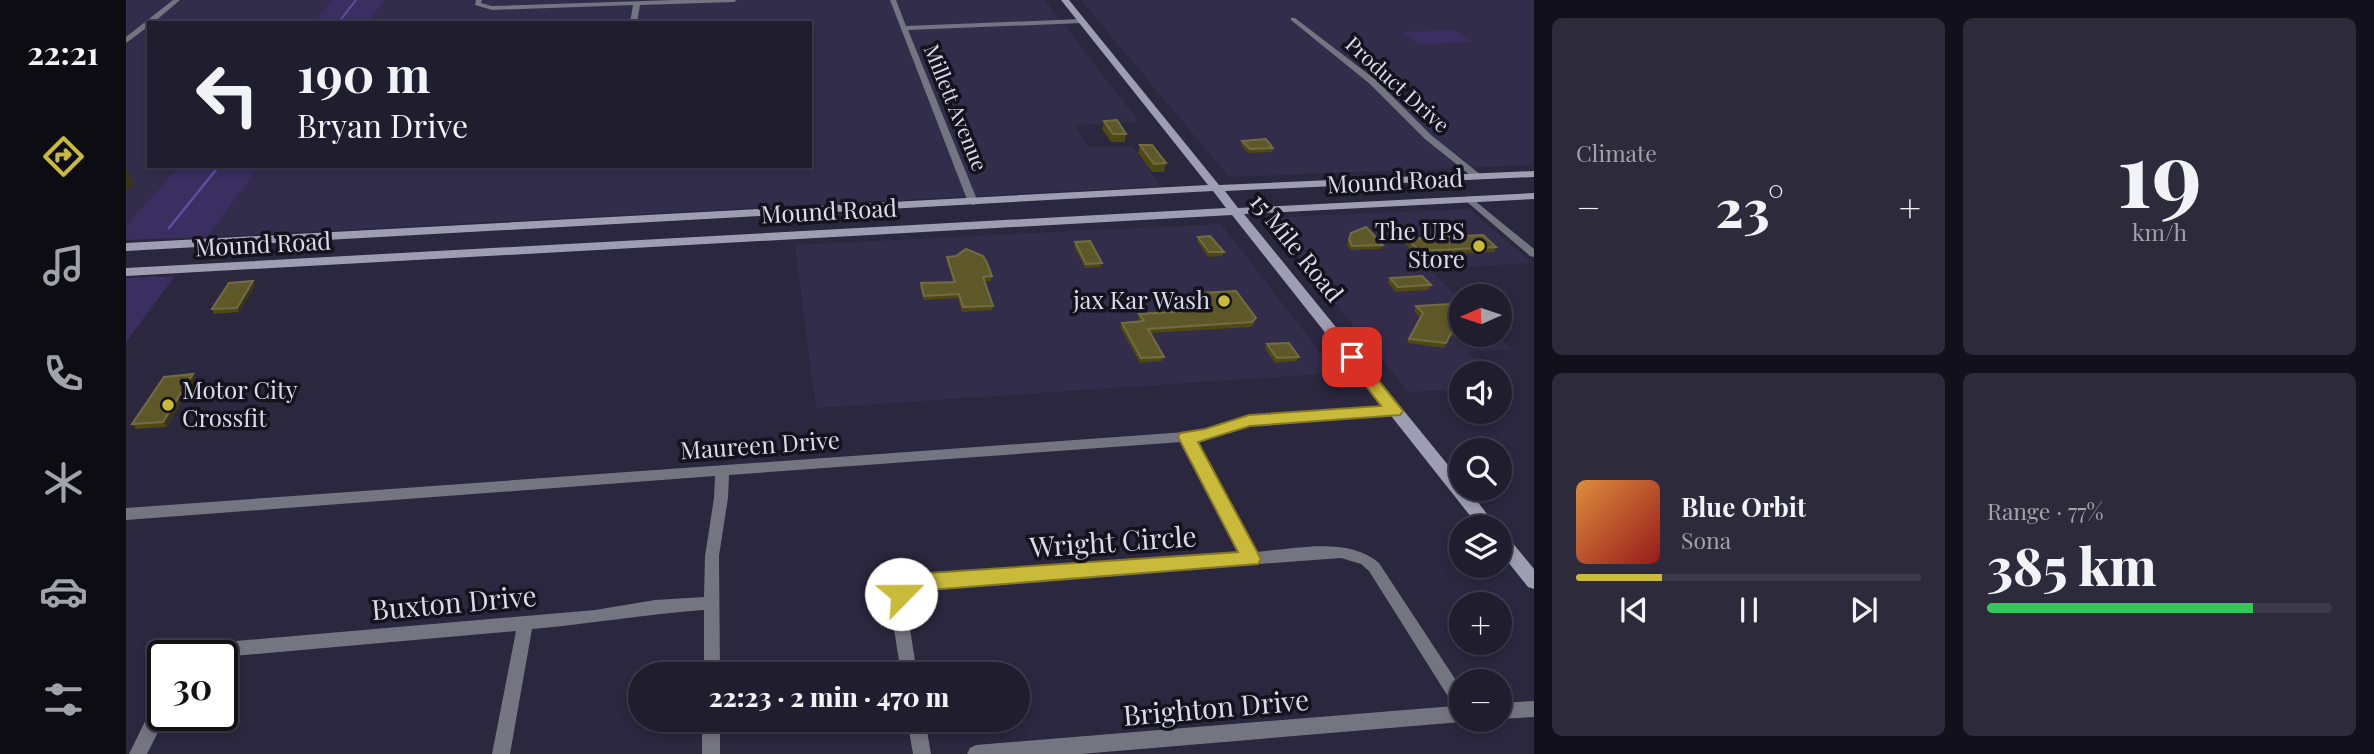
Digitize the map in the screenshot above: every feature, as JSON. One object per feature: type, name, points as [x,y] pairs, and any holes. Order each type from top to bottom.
[{"type":"main road","name":"15 Mile Road","points":[[1065,0],[1479,515]]},
{"type":"main road","name":"Mound Road","points":[[126,247],[1215,188],[1534,174]]},
{"type":"main road","points":[[984,223],[972,215],[973,209],[1152,197],[1178,191]]},
{"type":"main road","name":"Mound Road","points":[[126,272],[269,266],[984,223],[1534,197]]},
{"type":"main road","points":[[682,241],[701,233],[886,224],[893,221],[895,216],[892,211],[877,207]]},
{"type":"main road","points":[[269,266],[256,258],[257,254],[272,245],[416,237],[433,231]]},
{"type":"main road","points":[[1512,555],[1534,583]]},
{"type":"street","points":[[151,21],[177,0]]},
{"type":"street","points":[[479,3],[637,4],[734,0]]},
{"type":"street","name":"Millett Avenue","points":[[893,0],[973,202]]},
{"type":"street","points":[[633,21],[637,4]]},
{"type":"street","name":"Product Drive","points":[[1293,19],[1373,82],[1428,136],[1478,177]]},
{"type":"street","points":[[904,27],[1082,21]]},
{"type":"street","points":[[126,41],[147,24]]},
{"type":"street","points":[[1469,200],[1534,254]]},
{"type":"street","name":"Maureen Drive","points":[[126,514],[1186,437],[1206,435],[1249,421],[1394,411]]},
{"type":"street","points":[[1186,437],[1252,559]]},
{"type":"street","points":[[712,662],[712,556],[721,498],[722,471]]},
{"type":"street","name":"Wright Circle","points":[[907,662],[899,609],[901,594],[912,586],[929,581],[1341,552],[1366,560],[1380,575],[1449,684]]},
{"type":"street","name":"Buxton Drive","points":[[238,648],[526,623],[713,603]]},
{"type":"street","points":[[501,754],[526,623]]},
{"type":"street","points":[[1512,710],[1534,709]]},
{"type":"street","name":"Brighton Drive","points":[[976,754],[1449,715]]},
{"type":"street","points":[[138,754],[149,731]]},
{"type":"street","points":[[710,754],[711,732]]},
{"type":"street","points":[[918,732],[922,754]]},
{"type":"shaded area","points":[[126,0],[332,0],[315,21],[147,21],[147,168],[178,168],[126,225]]},
{"type":"shaded area","points":[[332,0],[385,0],[369,21],[315,21]]},
{"type":"shaded area","points":[[385,0],[1045,0],[1139,122],[1075,125],[1088,147],[1132,146],[1161,186],[207,237],[259,168],[812,168],[812,21],[369,21]]},
{"type":"shaded area","points":[[1081,0],[1534,0],[1534,165],[1229,177]]},
{"type":"shaded area","points":[[1454,30],[1472,42],[1419,44],[1401,32]]},
{"type":"shaded area","points":[[178,168],[259,168],[207,237],[126,240],[126,225]]},
{"type":"shaded area","points":[[1469,209],[1532,263],[1429,269],[1449,288],[1449,347],[1511,349],[1469,352],[1478,361],[1449,361],[1449,390],[1409,392],[1264,218]]},
{"type":"shaded area","points":[[1221,224],[1336,373],[816,408],[795,245]]},
{"type":"shaded area","points":[[175,276],[126,342],[126,278]]},
{"type":"building","points":[[1117,120],[1126,134],[1113,134],[1104,121]]},
{"type":"building","points":[[1266,139],[1273,148],[1250,149],[1242,141]]},
{"type":"building","points":[[1140,145],[1152,145],[1166,163],[1154,164]]},
{"type":"building","points":[[1366,227],[1383,245],[1352,246],[1349,240],[1351,233]]},
{"type":"building","points":[[1483,235],[1496,247],[1419,251],[1407,239]]},
{"type":"building","points":[[1210,236],[1224,252],[1209,252],[1198,237]]},
{"type":"building","points":[[1090,241],[1102,263],[1086,264],[1075,242]]},
{"type":"building","points":[[966,249],[983,256],[986,261],[992,276],[983,277],[993,306],[963,307],[959,294],[924,296],[921,283],[955,282],[947,257],[956,256]]},
{"type":"building","points":[[1422,276],[1431,285],[1398,287],[1390,278]]},
{"type":"building","points":[[253,281],[237,308],[212,309],[229,283]]},
{"type":"building","points":[[1236,291],[1256,318],[1252,322],[1148,329],[1164,357],[1141,358],[1122,323],[1144,321],[1139,314],[1207,310],[1200,299],[1203,298],[1200,293]]},
{"type":"building","points":[[1449,304],[1449,337],[1446,343],[1409,339],[1423,313],[1416,306]]},
{"type":"building","points":[[1289,343],[1299,357],[1277,358],[1267,344]]},
{"type":"building","name":"Motor City Crossfit","points":[[193,374],[163,422],[132,424],[164,377]]},
{"type":"waterway","points":[[340,21],[356,0]]},
{"type":"waterway","points":[[169,228],[217,168]]},
{"type":"place","name":"The UPS Store","points":[[1479,246]]},
{"type":"place","name":"jax Kar Wash","points":[[1224,301]]},
{"type":"place","name":"Motor City Crossfit","points":[[168,405]]},
{"type":"route","points":[[901,594],[912,586],[929,581],[1252,559],[1186,437],[1206,435],[1249,421],[1394,411],[1352,357]]}]
